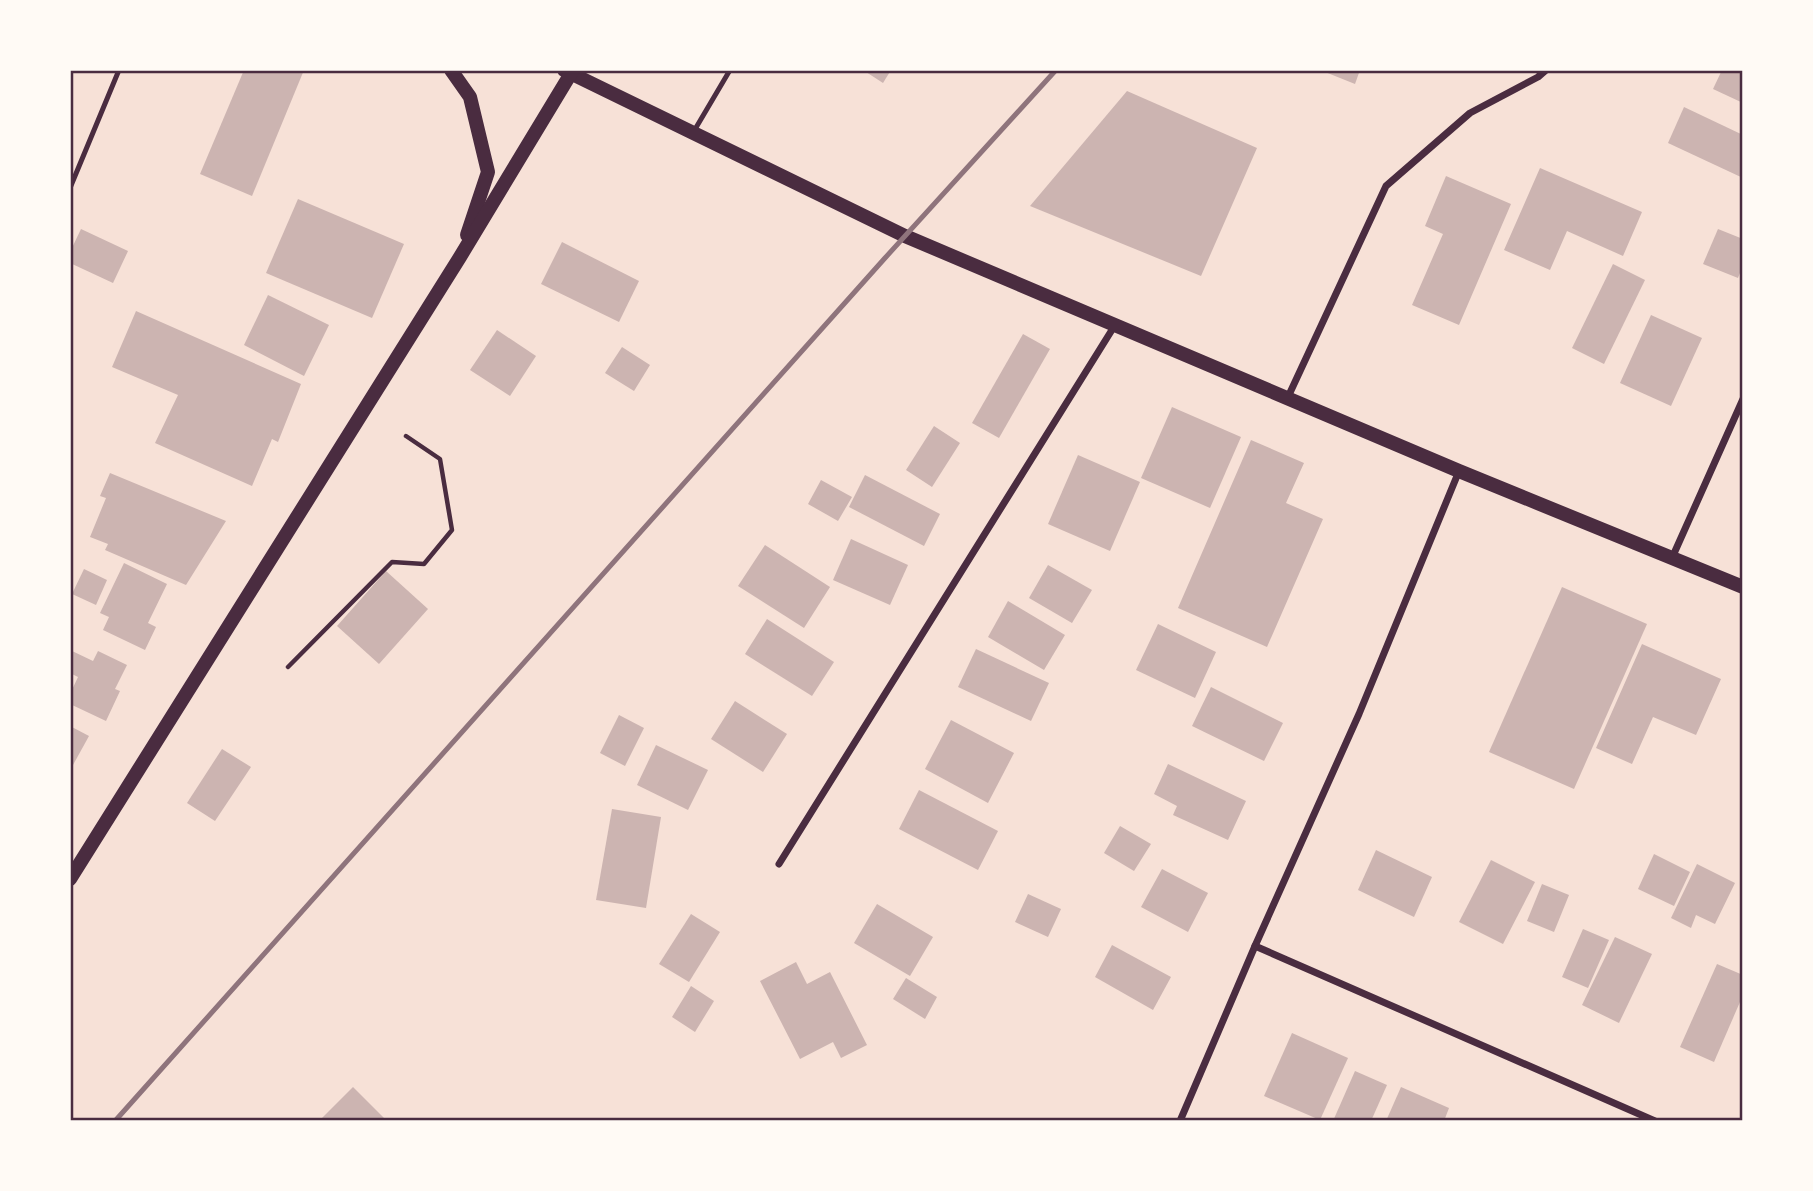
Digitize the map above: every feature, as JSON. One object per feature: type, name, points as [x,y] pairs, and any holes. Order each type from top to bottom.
[{"type":"main road","points":[[451,70],[470,97],[488,172],[460,257]]},
{"type":"main road","points":[[70,879],[460,257],[570,71],[905,236],[1459,471],[1743,587]]},
{"type":"street","points":[[1288,397],[1386,186],[1470,113],[1538,77],[1546,70]]},
{"type":"street","points":[[779,864],[1115,325]]},
{"type":"street","points":[[1672,558],[1743,399]]},
{"type":"street","points":[[1180,1121],[1359,715],[1459,471]]},
{"type":"street","points":[[1255,946],[1656,1121]]},
{"type":"lane","points":[[70,188],[119,70]]},
{"type":"lane","points":[[693,132],[730,70]]},
{"type":"path","points":[[288,667],[392,562],[424,564],[452,530],[440,459],[406,436]]},
{"type":"building","points":[[244,70],[304,70],[252,196],[200,174]]},
{"type":"building","points":[[863,70],[891,70],[883,83]]},
{"type":"building","points":[[1320,70],[1360,70],[1355,84]]},
{"type":"building","points":[[1722,70],[1743,70],[1743,103],[1713,89]]},
{"type":"building","points":[[1127,91],[1257,148],[1201,276],[1030,206]]},
{"type":"building","points":[[1684,107],[1743,135],[1743,178],[1668,143]]},
{"type":"building","points":[[1540,168],[1642,212],[1623,256],[1567,231],[1550,270],[1504,250]]},
{"type":"building","points":[[1446,176],[1511,204],[1459,325],[1412,305],[1443,234],[1425,226]]},
{"type":"building","points":[[298,199],[404,244],[372,318],[266,273]]},
{"type":"building","points":[[81,229],[128,251],[113,283],[70,263],[70,252]]},
{"type":"building","points":[[1718,229],[1743,239],[1743,265],[1738,278],[1703,264]]},
{"type":"building","points":[[562,242],[639,281],[619,322],[541,284]]},
{"type":"building","points":[[1613,264],[1645,280],[1604,364],[1572,348]]},
{"type":"building","points":[[268,295],[329,325],[304,376],[244,345]]},
{"type":"building","points":[[136,311],[301,384],[278,442],[272,439],[252,486],[155,443],[178,395],[112,367]]},
{"type":"building","points":[[1651,315],[1702,338],[1671,406],[1620,383]]},
{"type":"building","points":[[497,330],[536,356],[510,396],[470,370]]},
{"type":"building","points":[[1023,334],[1050,349],[999,438],[972,423]]},
{"type":"building","points":[[622,347],[650,365],[634,391],[605,373]]},
{"type":"building","points":[[1172,407],[1241,437],[1210,508],[1141,478]]},
{"type":"building","points":[[934,426],[960,443],[932,487],[906,470]]},
{"type":"building","points":[[1251,440],[1304,463],[1286,503],[1323,519],[1267,647],[1178,608]]},
{"type":"building","points":[[1078,455],[1140,482],[1110,551],[1048,524]]},
{"type":"building","points":[[110,473],[226,521],[186,585],[105,550],[108,544],[90,537],[106,498],[100,496]]},
{"type":"building","points":[[865,475],[940,514],[924,546],[849,507]]},
{"type":"building","points":[[821,480],[852,497],[838,521],[808,504]]},
{"type":"building","points":[[851,539],[908,565],[890,605],[833,580]]},
{"type":"building","points":[[765,545],[830,587],[804,628],[738,586]]},
{"type":"building","points":[[124,563],[167,584],[148,623],[156,627],[145,650],[103,630],[109,617],[100,613]]},
{"type":"building","points":[[1048,565],[1092,590],[1072,623],[1029,598]]},
{"type":"building","points":[[84,569],[107,580],[96,605],[72,594]]},
{"type":"building","points":[[386,571],[428,609],[379,664],[337,626]]},
{"type":"building","points":[[1562,587],[1647,624],[1574,789],[1489,752]]},
{"type":"building","points":[[1008,601],[1065,635],[1044,670],[988,637]]},
{"type":"building","points":[[767,619],[834,662],[812,696],[745,654]]},
{"type":"building","points":[[1158,624],[1216,652],[1195,698],[1136,670]]},
{"type":"building","points":[[1642,644],[1721,679],[1696,735],[1653,717],[1632,764],[1596,748]]},
{"type":"building","points":[[976,649],[1049,683],[1031,721],[958,687]]},
{"type":"building","points":[[70,650],[93,661],[98,651],[127,665],[115,689],[120,691],[106,721],[70,704],[70,694],[78,677],[70,673]]},
{"type":"building","points":[[1211,687],[1283,723],[1264,761],[1192,726]]},
{"type":"building","points":[[735,701],[787,734],[763,772],[711,739]]},
{"type":"building","points":[[619,715],[644,728],[625,766],[600,753]]},
{"type":"building","points":[[951,720],[1014,753],[988,803],[925,769]]},
{"type":"building","points":[[70,726],[89,736],[73,765],[70,764]]},
{"type":"building","points":[[656,745],[708,770],[688,810],[637,785]]},
{"type":"building","points":[[222,749],[251,767],[215,821],[187,803]]},
{"type":"building","points":[[1168,764],[1246,801],[1228,840],[1173,815],[1177,806],[1154,794]]},
{"type":"building","points":[[919,790],[998,831],[978,870],[899,829]]},
{"type":"building","points":[[612,809],[661,817],[646,908],[596,900]]},
{"type":"building","points":[[1120,826],[1151,844],[1134,871],[1104,853]]},
{"type":"building","points":[[1376,850],[1432,877],[1414,917],[1358,890]]},
{"type":"building","points":[[1654,854],[1690,872],[1674,906],[1638,889]]},
{"type":"building","points":[[1491,860],[1535,882],[1503,944],[1459,922]]},
{"type":"building","points":[[1697,864],[1735,883],[1715,924],[1696,915],[1691,928],[1671,918]]},
{"type":"building","points":[[1162,869],[1208,893],[1188,932],[1141,907]]},
{"type":"building","points":[[1542,884],[1569,895],[1554,932],[1527,921]]},
{"type":"building","points":[[1028,894],[1061,909],[1048,937],[1015,922]]},
{"type":"building","points":[[877,904],[933,937],[910,976],[854,943]]},
{"type":"building","points":[[691,914],[720,932],[689,982],[659,964]]},
{"type":"building","points":[[1583,929],[1609,940],[1588,988],[1562,977]]},
{"type":"building","points":[[1615,937],[1652,954],[1619,1023],[1582,1005]]},
{"type":"building","points":[[1112,945],[1171,977],[1153,1010],[1095,977]]},
{"type":"building","points":[[796,962],[807,984],[830,972],[867,1045],[841,1058],[833,1042],[800,1059],[760,981]]},
{"type":"building","points":[[1717,964],[1743,975],[1743,995],[1714,1062],[1680,1047]]},
{"type":"building","points":[[906,978],[937,997],[925,1019],[893,999]]},
{"type":"building","points":[[691,986],[714,1001],[695,1032],[672,1017]]},
{"type":"building","points":[[1292,1033],[1348,1058],[1320,1120],[1264,1096]]},
{"type":"building","points":[[1355,1071],[1387,1085],[1371,1121],[1333,1121]]},
{"type":"building","points":[[353,1087],[387,1121],[319,1121]]},
{"type":"building","points":[[1401,1087],[1449,1108],[1444,1121],[1386,1121]]},
{"type":"railway","points":[[115,1121],[1056,70]]}]
